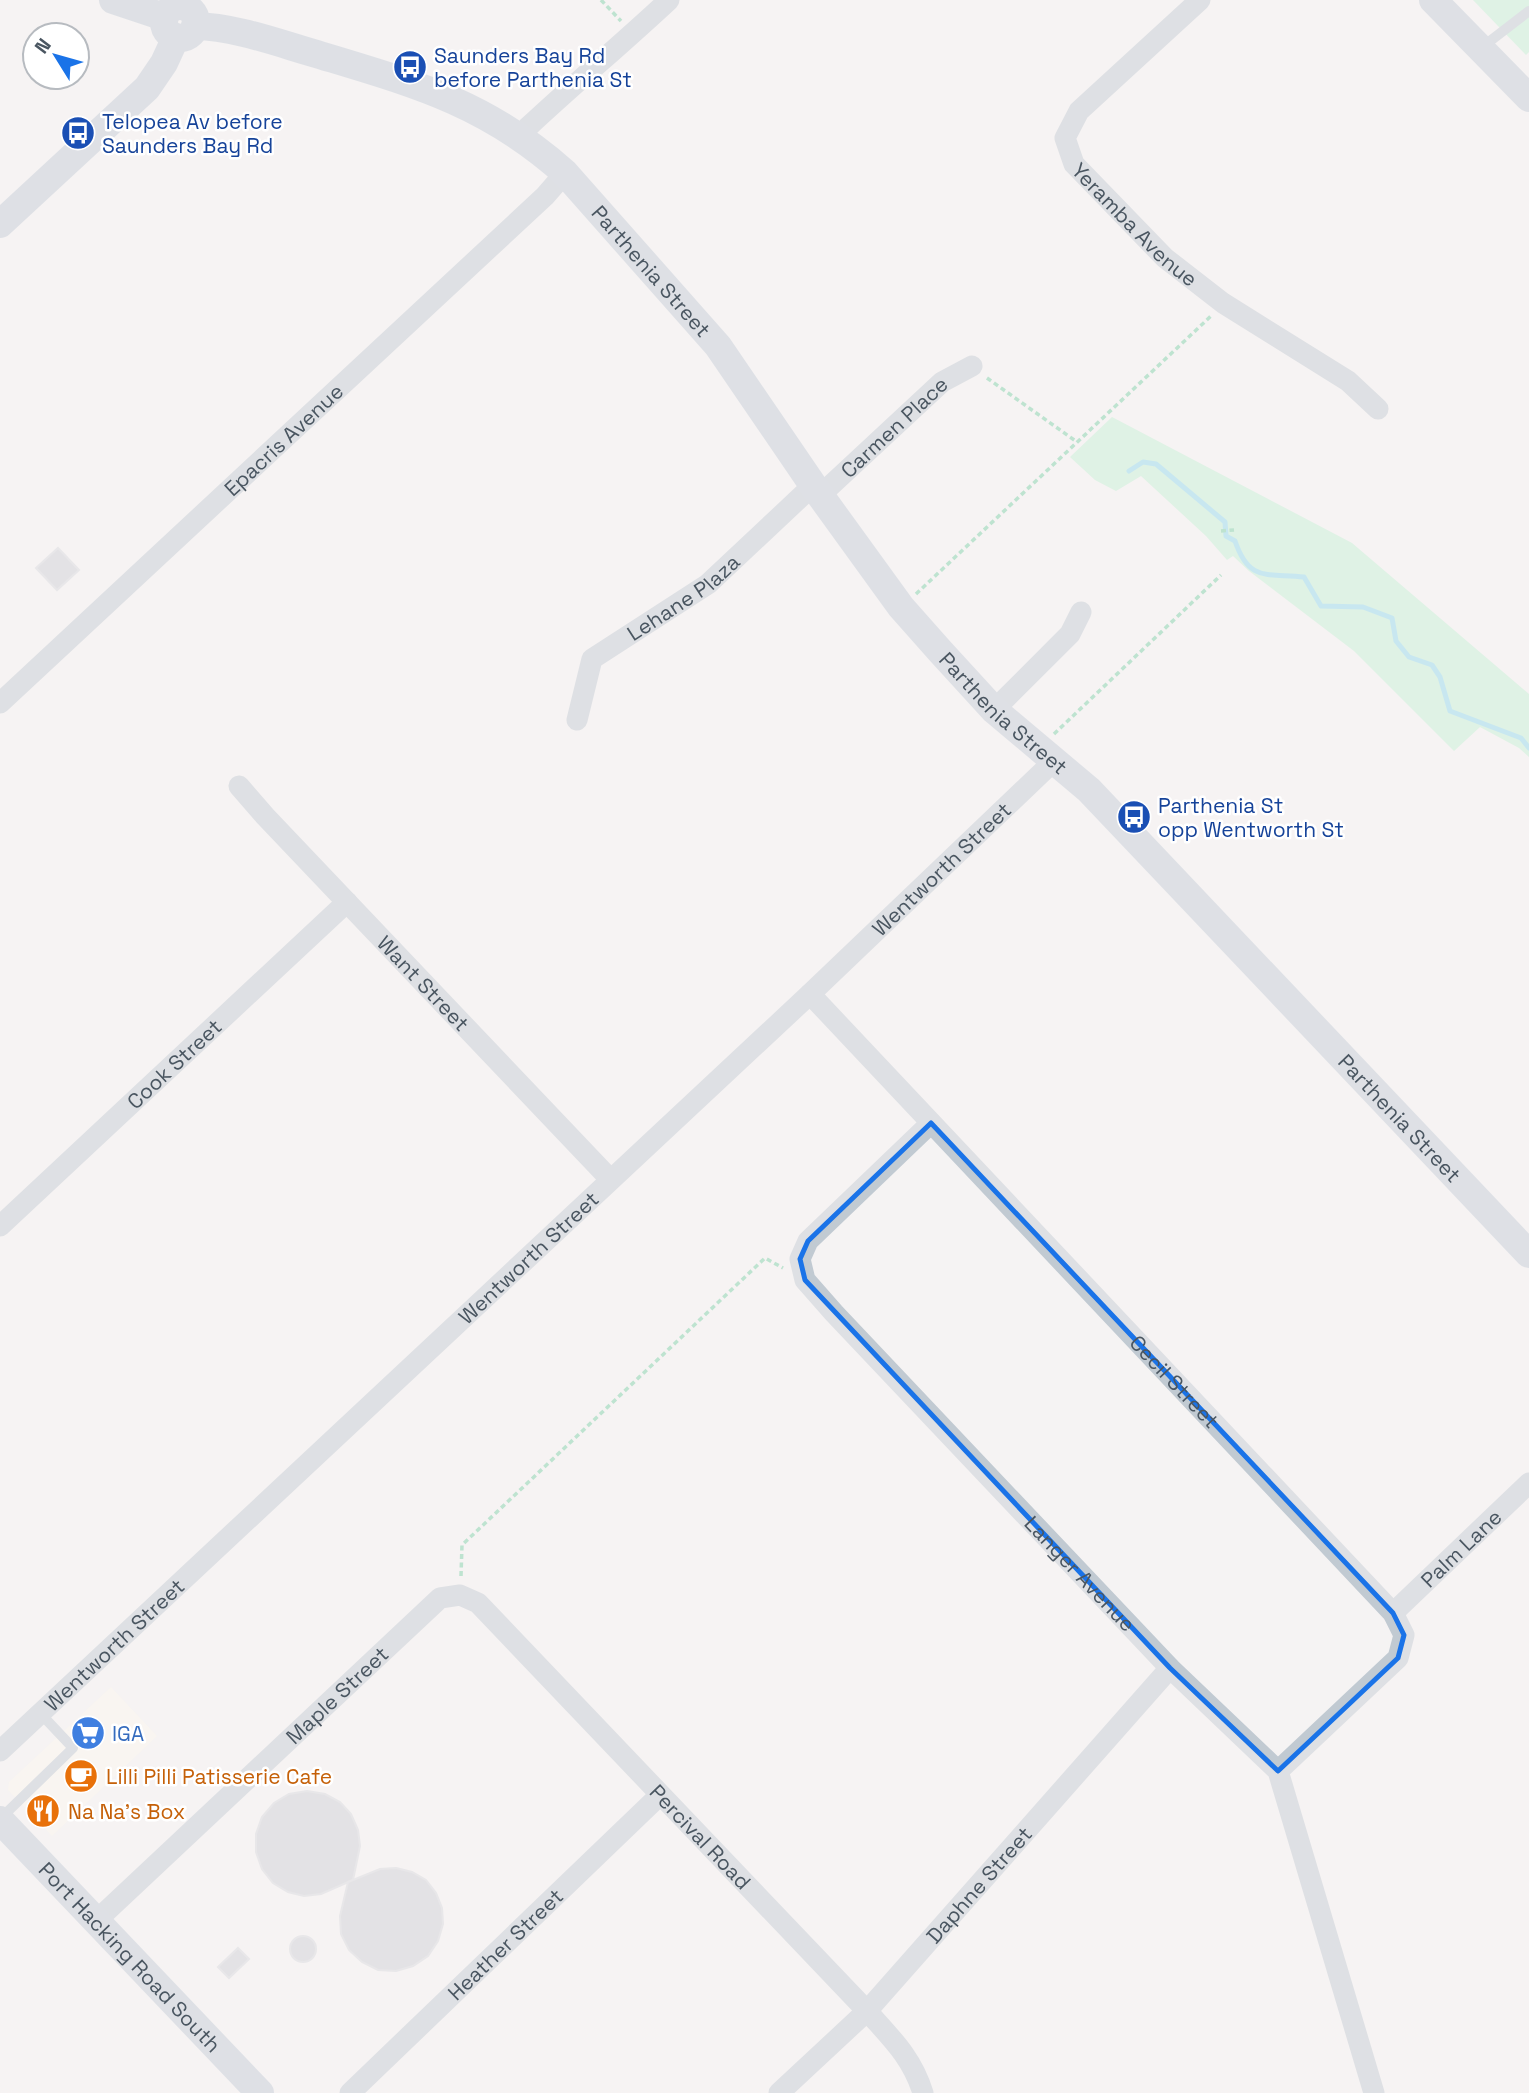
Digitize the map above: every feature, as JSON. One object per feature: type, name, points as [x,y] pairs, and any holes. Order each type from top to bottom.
[{"type":"street","name":"Parthenia Street","points":[[113,0],[178,26],[212,26],[270,40],[394,77],[471,107],[545,155],[565,173],[718,346],[817,491],[901,607],[994,709],[1098,800],[1529,1254]]},
{"type":"street","points":[[520,137],[527,127],[595,64],[633,34],[669,0]]},
{"type":"street","name":"Yeramba Avenue","points":[[1200,0],[1079,111],[1065,138],[1074,164],[1165,258],[1223,303],[1348,381],[1378,409]]},
{"type":"street","points":[[1433,0],[1529,98]]},
{"type":"street","points":[[0,224],[147,88],[164,63],[178,26]]},
{"type":"street","name":"Epacris Avenue","points":[[0,703],[545,197],[565,173]]},
{"type":"street","name":"Carmen Place","points":[[817,491],[828,488],[942,382],[972,366]]},
{"type":"street","name":"Lehane Plaza","points":[[577,720],[592,659],[708,584],[807,491],[817,491]]},
{"type":"street","points":[[994,709],[1070,634],[1081,612]]},
{"type":"street","name":"Wentworth Street","points":[[0,1751],[810,994],[1047,754]]},
{"type":"street","name":"Want Street","points":[[239,786],[610,1179]]},
{"type":"street","name":"Cook Street","points":[[0,1226],[347,902]]},
{"type":"street","name":"Cecil Street","points":[[810,994],[1393,1613],[1404,1635],[1398,1658],[1278,1771]]},
{"type":"street","points":[[805,1280],[800,1259],[808,1241],[931,1123]]},
{"type":"street","name":"Langer Avenue","points":[[805,1280],[834,1314],[1170,1668],[1278,1771],[1374,2093]]},
{"type":"street","name":"Palm Lane","points":[[1393,1613],[1529,1483]]},
{"type":"street","name":"Percival Road","points":[[460,1595],[478,1603],[867,2011],[898,2045],[916,2072],[923,2093]]},
{"type":"street","name":"Maple Street","points":[[97,1920],[440,1598],[460,1595]]},
{"type":"street","name":"Daphne Street","points":[[779,2093],[867,2011],[1170,1668]]},
{"type":"street","name":"Heather Street","points":[[350,2093],[660,1795]]},
{"type":"street","name":"Port Hacking Road South","points":[[0,1819],[260,2093]]},
{"type":"lane","points":[[1480,48],[1529,11]]},
{"type":"lane","points":[[0,1819],[73,1748],[40,1713]]},
{"type":"path","points":[[601,0],[633,34]]},
{"type":"path","points":[[901,607],[1223,303]]},
{"type":"path","points":[[972,366],[1077,442]]},
{"type":"path","points":[[1221,531],[1234,530]]},
{"type":"path","points":[[1047,754],[1221,575]]},
{"type":"path","points":[[460,1595],[462,1545],[765,1258],[805,1280]]},
{"type":"highlighted area","points":[[931,1123],[1393,1613],[1404,1635],[1398,1658],[1278,1771],[1170,1668],[805,1280],[800,1259],[808,1241]]},
{"type":"shaded area","points":[[111,1687],[157,1736],[52,1836],[8,1790],[9,1782]]},
{"type":"green space","points":[[1473,0],[1529,0],[1529,52],[1526,55]]},
{"type":"green space","points":[[1112,417],[1352,543],[1529,694],[1529,757],[1519,748],[1480,727],[1454,751],[1354,651],[1233,556],[1227,560],[1206,536],[1141,476],[1116,491],[1095,480],[1070,457]]},
{"type":"building","points":[[58,548],[79,570],[57,590],[36,568]]},
{"type":"building","points":[[307,1791],[325,1794],[340,1802],[351,1814],[358,1830],[360,1846],[353,1880],[321,1894],[304,1896],[288,1892],[273,1883],[262,1869],[256,1852],[256,1834],[262,1817],[274,1803],[289,1794]]},
{"type":"building","points":[[396,1868],[412,1872],[426,1880],[436,1893],[442,1908],[443,1924],[438,1941],[428,1956],[413,1966],[396,1971],[378,1970],[362,1962],[349,1950],[341,1934],[340,1916],[348,1882],[380,1869]]},
{"type":"building","points":[[303,1936],[312,1940],[316,1949],[312,1958],[303,1962],[294,1958],[290,1949],[294,1940]]},
{"type":"building","points":[[238,1948],[249,1959],[229,1978],[218,1967]]},
{"type":"waterway","points":[[1129,471],[1143,462],[1156,464],[1225,522],[1226,536],[1235,541],[1246,563],[1260,573],[1304,577],[1321,606],[1363,607],[1392,618],[1396,641],[1409,657],[1432,665],[1440,677],[1450,711],[1521,738],[1529,748]]},
{"type":"place","name":"Saunders Bay Rd before Parthenia St","points":[[410,67]]},
{"type":"place","name":"Telopea Av before Saunders Bay Rd","points":[[78,133]]},
{"type":"place","name":"Parthenia St opp Wentworth St","points":[[1134,817]]},
{"type":"place","name":"IGA","points":[[88,1733]]},
{"type":"place","name":"Lilli Pilli Patisserie Cafe","points":[[81,1776]]},
{"type":"place","name":"Na Na's Box","points":[[43,1811]]}]
